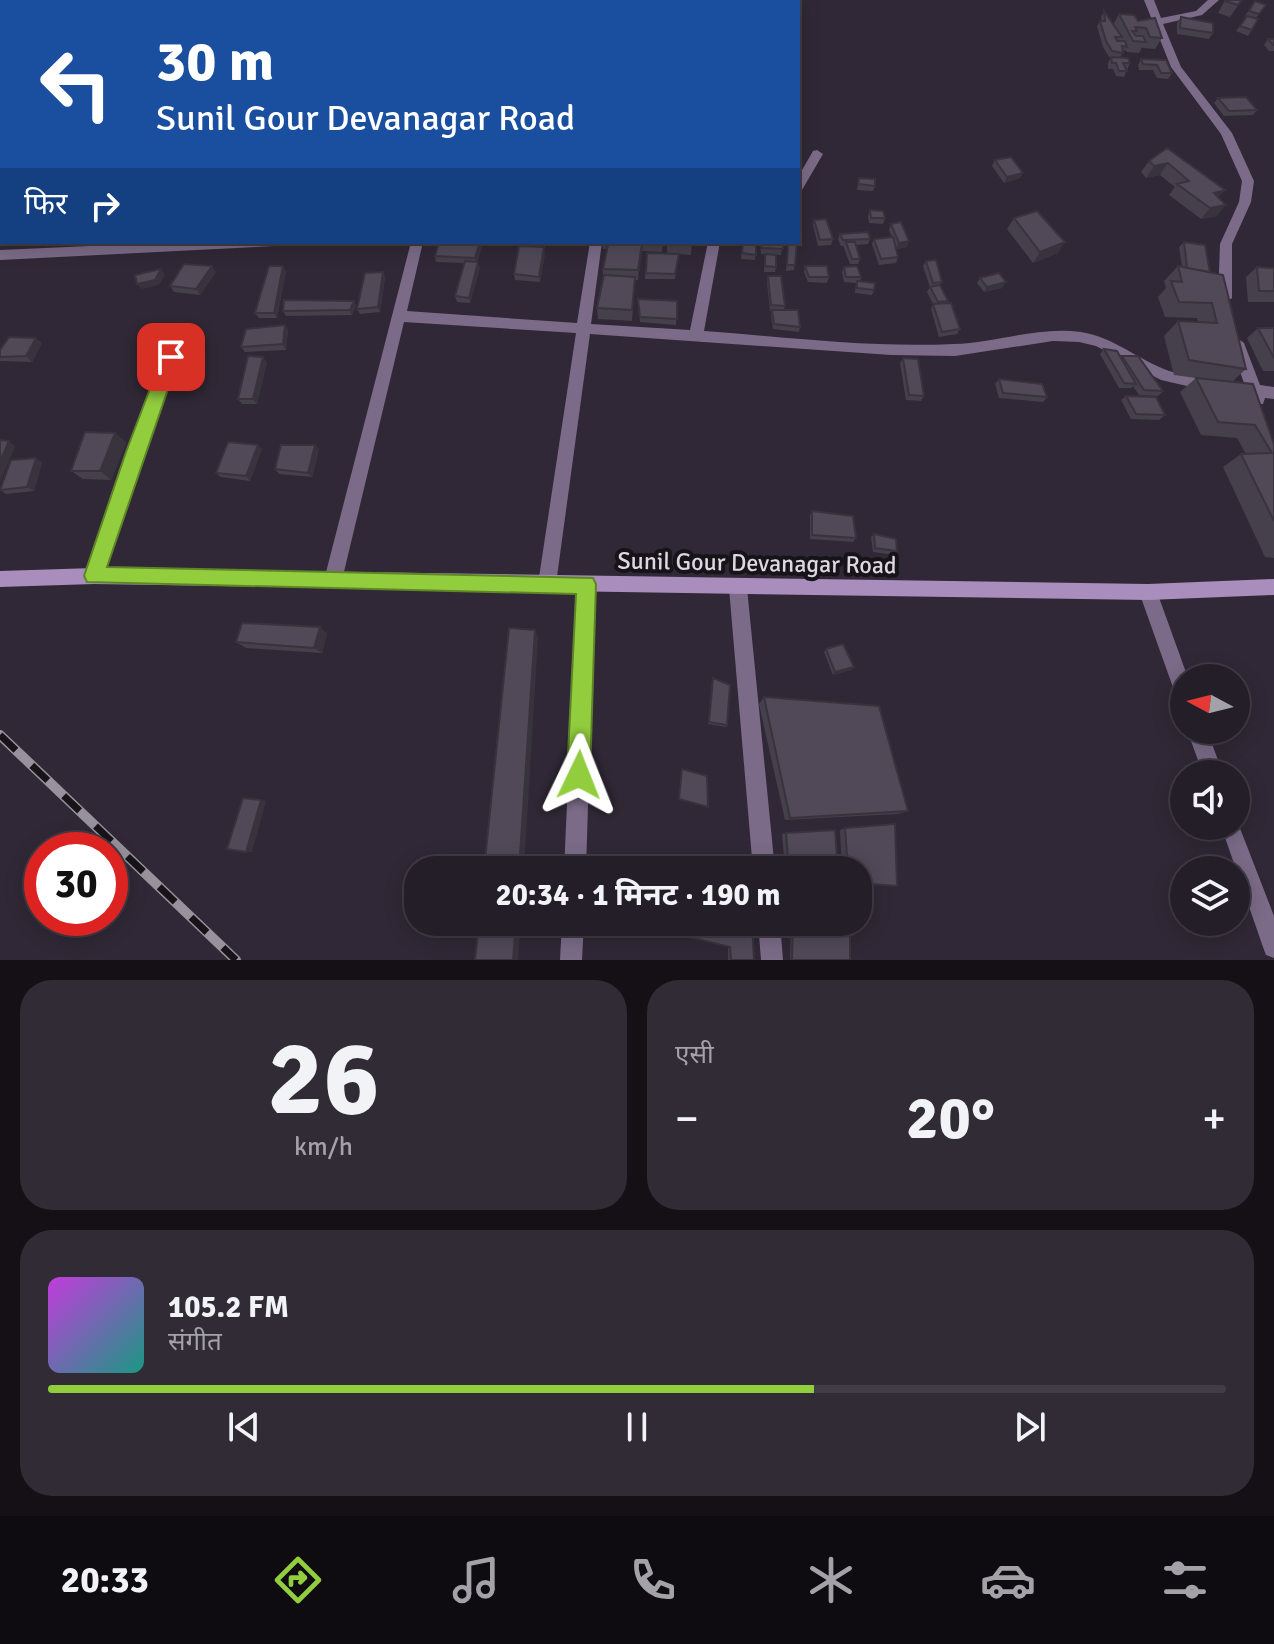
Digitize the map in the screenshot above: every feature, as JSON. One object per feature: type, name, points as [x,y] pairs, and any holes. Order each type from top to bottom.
[{"type":"main road","name":"Sunil Gour Devanagar Road","points":[[0,579],[94,576],[1148,592],[1274,587]]},
{"type":"street","points":[[1149,0],[1176,67],[1226,133],[1248,181],[1245,202],[1226,244],[1223,281],[1226,307]]},
{"type":"street","points":[[1157,22],[1199,13],[1214,0]]},
{"type":"street","points":[[800,184],[817,154]]},
{"type":"street","points":[[0,255],[63,246],[169,244]]},
{"type":"street","points":[[333,580],[416,244]]},
{"type":"street","points":[[547,584],[596,244]]},
{"type":"street","points":[[696,337],[714,244]]},
{"type":"street","points":[[398,316],[696,337],[955,350],[1053,336],[1079,337],[1099,341],[1166,376],[1188,383],[1274,393]]},
{"type":"street","points":[[1234,334],[1263,418]]},
{"type":"street","points":[[94,576],[134,452],[171,357]]},
{"type":"street","points":[[576,856],[586,584]]},
{"type":"street","points":[[738,588],[763,856]]},
{"type":"street","points":[[1148,592],[1174,664]]},
{"type":"street","points":[[1236,840],[1274,947]]},
{"type":"street","points":[[571,960],[572,936]]},
{"type":"street","points":[[770,936],[772,960]]},
{"type":"building","points":[[1226,0],[1242,0],[1238,5]]},
{"type":"building","points":[[1255,1],[1266,5],[1259,14],[1249,11]]},
{"type":"building","points":[[1104,11],[1122,37],[1115,37],[1117,41],[1125,41],[1127,47],[1122,46],[1123,53],[1112,51],[1106,41],[1100,21],[1105,21]]},
{"type":"building","points":[[1119,14],[1134,15],[1138,21],[1155,18],[1162,38],[1150,37],[1146,28],[1135,27],[1137,31],[1132,31],[1136,36],[1143,36],[1146,42],[1133,41]]},
{"type":"building","points":[[1247,16],[1258,19],[1252,30],[1240,26]]},
{"type":"building","points":[[1181,17],[1213,23],[1213,33],[1180,28]]},
{"type":"building","points":[[1111,57],[1128,58],[1130,63],[1123,63],[1127,71],[1119,71]]},
{"type":"building","points":[[1141,59],[1166,60],[1172,73],[1161,73],[1157,65],[1143,64]]},
{"type":"building","points":[[1246,97],[1257,110],[1229,111],[1218,98]]},
{"type":"building","points":[[1167,148],[1225,190],[1214,193],[1226,205],[1210,208],[1177,184],[1189,181],[1168,163],[1154,166],[1149,161]]},
{"type":"building","points":[[1011,157],[1023,173],[1007,177],[995,160]]},
{"type":"building","points":[[859,178],[875,179],[875,186],[858,184]]},
{"type":"building","points":[[870,210],[883,211],[885,218],[871,218]]},
{"type":"building","points":[[1037,211],[1065,242],[1040,252],[1014,218]]},
{"type":"building","points":[[826,219],[833,239],[820,240],[814,220]]},
{"type":"building","points":[[901,222],[909,241],[899,243],[891,224]]},
{"type":"building","points":[[868,232],[870,239],[843,240],[840,234]]},
{"type":"building","points":[[893,237],[898,257],[881,259],[874,239]]},
{"type":"building","points":[[846,242],[855,242],[860,259],[852,259]]},
{"type":"building","points":[[1184,242],[1205,245],[1210,272],[1187,268]]},
{"type":"building","points":[[438,244],[479,244],[475,258],[435,256]]},
{"type":"building","points":[[608,244],[642,244],[638,270],[603,269]]},
{"type":"building","points":[[743,244],[756,244],[756,255],[742,253]]},
{"type":"building","points":[[761,244],[783,244],[783,249],[762,248]]},
{"type":"building","points":[[788,244],[797,244],[795,265],[787,265]]},
{"type":"building","points":[[519,246],[544,247],[539,277],[514,274]]},
{"type":"building","points":[[647,253],[679,254],[675,274],[646,273]]},
{"type":"building","points":[[765,254],[776,255],[776,267],[765,266]]},
{"type":"building","points":[[936,260],[942,282],[933,283],[926,261]]},
{"type":"building","points":[[465,261],[478,262],[469,298],[455,296]]},
{"type":"building","points":[[184,264],[212,266],[196,289],[170,286]]},
{"type":"building","points":[[269,266],[283,266],[274,313],[255,313]]},
{"type":"building","points":[[805,266],[827,266],[829,277],[809,277]]},
{"type":"building","points":[[857,266],[861,277],[846,277],[844,267]]},
{"type":"building","points":[[1178,266],[1223,275],[1246,369],[1189,360],[1178,321],[1217,323],[1212,303],[1179,302],[1171,281],[1182,282]]},
{"type":"building","points":[[1257,267],[1274,268],[1274,291],[1259,291]]},
{"type":"building","points":[[161,269],[155,280],[137,284],[135,275]]},
{"type":"building","points":[[383,272],[378,307],[357,309],[365,273]]},
{"type":"building","points":[[999,273],[1006,282],[987,287],[980,278]]},
{"type":"building","points":[[604,275],[635,277],[632,310],[597,308]]},
{"type":"building","points":[[768,276],[781,276],[785,306],[771,305]]},
{"type":"building","points":[[857,281],[875,283],[874,290],[857,288]]},
{"type":"building","points":[[940,285],[948,301],[938,302],[930,287]]},
{"type":"building","points":[[638,299],[677,301],[677,319],[640,317]]},
{"type":"building","points":[[284,300],[354,301],[350,310],[283,311]]},
{"type":"building","points":[[951,303],[960,329],[942,332],[933,304]]},
{"type":"building","points":[[772,310],[798,310],[800,327],[774,324]]},
{"type":"building","points":[[285,325],[283,344],[241,347],[246,329]]},
{"type":"building","points":[[1258,328],[1274,328],[1274,358]]},
{"type":"building","points":[[9,337],[36,338],[26,356],[0,357],[0,350]]},
{"type":"building","points":[[1104,349],[1117,351],[1136,384],[1124,383]]},
{"type":"building","points":[[248,356],[263,357],[253,399],[238,399]]},
{"type":"building","points":[[1122,356],[1138,356],[1163,391],[1144,390]]},
{"type":"building","points":[[903,358],[918,359],[924,396],[909,395]]},
{"type":"building","points":[[1196,378],[1253,384],[1274,444],[1274,521],[1241,454],[1272,453],[1255,425],[1218,422]]},
{"type":"building","points":[[999,379],[1042,384],[1047,397],[1003,393]]},
{"type":"building","points":[[1126,396],[1156,397],[1165,415],[1136,414]]},
{"type":"building","points":[[85,432],[115,433],[100,471],[71,471]]},
{"type":"building","points":[[0,440],[9,441],[0,462]]},
{"type":"building","points":[[228,442],[258,445],[246,476],[216,473]]},
{"type":"building","points":[[281,445],[315,445],[308,473],[275,469]]},
{"type":"building","points":[[36,458],[27,487],[0,490],[11,460]]},
{"type":"building","points":[[812,511],[853,516],[856,538],[812,535]]},
{"type":"building","points":[[874,534],[896,539],[897,551],[875,548]]},
{"type":"building","points":[[242,623],[320,627],[314,648],[236,642]]},
{"type":"building","points":[[509,628],[535,630],[520,856],[485,856]]},
{"type":"building","points":[[843,644],[854,667],[835,672],[826,649]]},
{"type":"building","points":[[713,678],[730,685],[727,725],[709,722]]},
{"type":"building","points":[[764,697],[879,706],[908,811],[790,818]]},
{"type":"building","points":[[682,769],[707,776],[708,807],[679,799]]},
{"type":"building","points":[[243,798],[261,800],[246,852],[227,849]]},
{"type":"building","points":[[895,824],[897,886],[872,884],[872,856],[847,856],[845,828]]},
{"type":"building","points":[[835,830],[837,856],[788,856],[786,833]]},
{"type":"building","points":[[478,936],[515,936],[513,960],[475,960]]},
{"type":"building","points":[[685,936],[753,936],[754,960],[731,960],[730,947]]},
{"type":"building","points":[[793,936],[850,936],[850,960],[792,960]]},
{"type":"railway","points":[[0,735],[236,960]]},
{"type":"route","points":[[171,357],[134,452],[94,576],[586,584],[579,775]]}]
